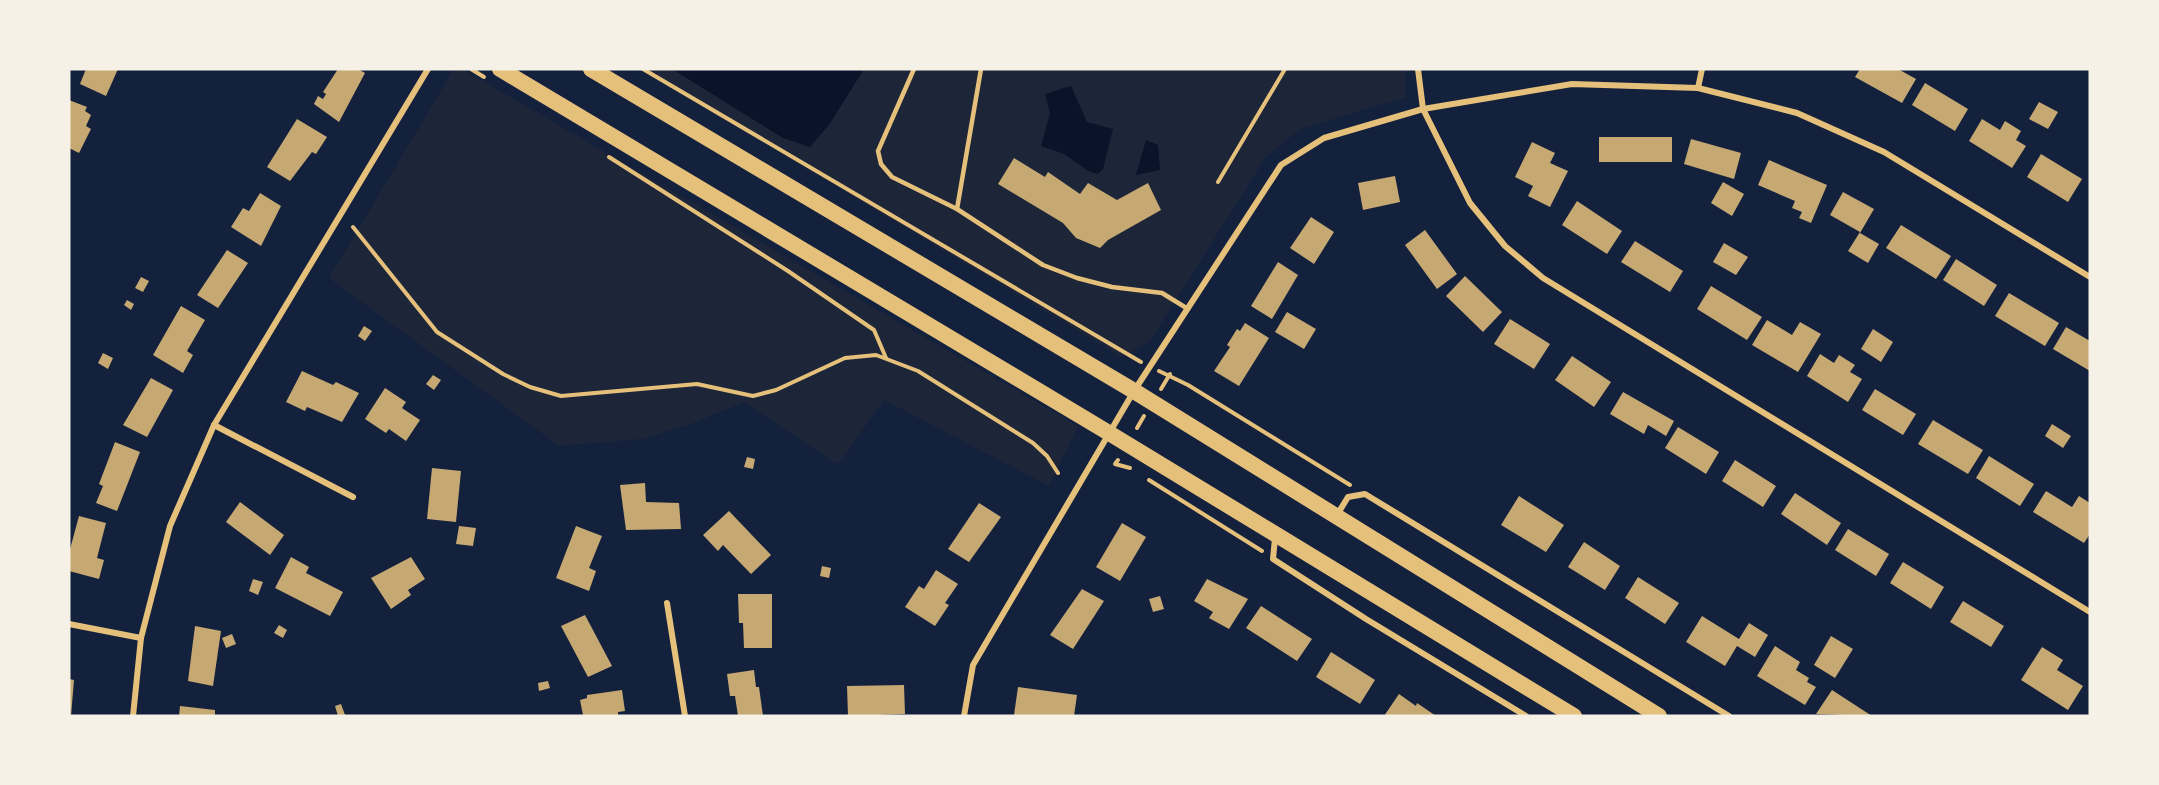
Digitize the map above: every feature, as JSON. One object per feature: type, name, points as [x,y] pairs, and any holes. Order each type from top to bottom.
[{"type":"highway","points":[[591,69],[1134,392],[1659,716]]},
{"type":"highway","points":[[496,75],[1109,433],[1574,716]]},
{"type":"street","points":[[133,716],[141,638],[170,526],[214,426],[428,69]]},
{"type":"street","points":[[1418,69],[1423,109],[1470,203],[1505,246],[1542,278],[2090,612]]},
{"type":"street","points":[[1698,88],[1702,69]]},
{"type":"street","points":[[964,716],[973,665],[1134,392],[1281,165],[1324,138],[1423,109],[1572,84],[1698,88],[1797,113],[1884,152],[2090,277]]},
{"type":"street","points":[[214,426],[353,497]]},
{"type":"street","points":[[1336,516],[1348,497],[1365,494],[1729,716]]},
{"type":"street","points":[[1275,534],[1273,558],[1366,619],[1526,716]]},
{"type":"street","points":[[668,603],[684,716]]},
{"type":"street","points":[[69,624],[141,638]]},
{"type":"lane","points":[[914,69],[878,151],[881,164],[892,177],[957,209],[1043,265],[1077,278],[1113,287],[1162,294],[1188,309]]},
{"type":"lane","points":[[957,209],[981,69]]},
{"type":"path","points":[[471,69],[496,75]]},
{"type":"path","points":[[643,69],[1150,368],[1170,374],[1365,494]]},
{"type":"path","points":[[1218,182],[1285,69]]},
{"type":"path","points":[[600,151],[788,271],[874,330],[886,359]]},
{"type":"path","points":[[353,227],[437,332],[503,374],[530,387],[561,396],[697,384],[753,396],[776,390],[845,358],[876,355],[918,371],[1033,443],[1047,456],[1059,473]]},
{"type":"path","points":[[1116,462],[1137,473]]},
{"type":"path","points":[[1147,479],[1273,558]]},
{"type":"shaded area","points":[[454,69],[462,69],[1078,426],[1049,486],[884,400],[838,464],[744,402],[696,422],[642,439],[559,446],[329,278]]},
{"type":"shaded area","points":[[640,69],[1405,69],[1406,97],[1300,129],[1265,158],[1150,341],[1122,357]]},
{"type":"shaded area","points":[[672,69],[864,69],[829,125],[810,147],[783,138]]},
{"type":"shaded area","points":[[1071,86],[1087,122],[1113,129],[1103,169],[1098,174],[1090,172],[1064,154],[1041,146],[1050,113],[1045,94]]},
{"type":"shaded area","points":[[1146,140],[1158,145],[1160,170],[1136,175]]},
{"type":"building","points":[[86,69],[118,69],[106,96],[80,84]]},
{"type":"building","points":[[338,69],[358,69],[365,73],[339,122],[314,104],[318,96],[323,99],[326,94],[323,92]]},
{"type":"building","points":[[1860,69],[1898,69],[1916,79],[1902,103],[1855,77]]},
{"type":"building","points":[[1925,83],[1968,109],[1955,131],[1912,105]]},
{"type":"building","points":[[69,100],[87,107],[85,111],[91,115],[86,126],[91,129],[79,153],[69,148]]},
{"type":"building","points":[[2039,102],[2058,112],[2048,129],[2029,119]]},
{"type":"building","points":[[297,119],[327,137],[316,154],[312,152],[290,181],[267,167]]},
{"type":"building","points":[[1982,119],[2000,130],[2005,121],[2021,131],[2016,140],[2026,146],[2012,168],[1969,141]]},
{"type":"building","points":[[1599,137],[1672,137],[1672,162],[1599,162]]},
{"type":"building","points":[[1691,139],[1741,153],[1734,179],[1684,164]]},
{"type":"building","points":[[1532,142],[1555,153],[1550,163],[1568,171],[1550,207],[1528,196],[1533,186],[1515,177]]},
{"type":"building","points":[[2041,154],[2082,179],[2068,202],[2027,177]]},
{"type":"building","points":[[1014,158],[1045,177],[1048,172],[1080,194],[1088,183],[1117,200],[1148,183],[1161,210],[1108,240],[1100,248],[1076,238],[1063,223],[998,184]]},
{"type":"building","points":[[1769,160],[1827,185],[1811,223],[1799,218],[1802,212],[1792,208],[1795,201],[1758,185]]},
{"type":"building","points":[[1395,176],[1400,202],[1363,210],[1358,183]]},
{"type":"building","points":[[1723,182],[1744,194],[1732,216],[1711,203]]},
{"type":"building","points":[[1843,192],[1874,209],[1860,233],[1879,244],[1868,263],[1848,251],[1860,232],[1830,215]]},
{"type":"building","points":[[260,193],[281,206],[261,246],[231,227],[243,208],[249,211]]},
{"type":"building","points":[[1577,201],[1622,231],[1607,254],[1562,225]]},
{"type":"building","points":[[1311,217],[1334,232],[1314,264],[1290,248]]},
{"type":"building","points":[[1901,225],[1951,256],[1936,279],[1886,248]]},
{"type":"building","points":[[1425,230],[1457,274],[1437,289],[1405,245]]},
{"type":"building","points":[[1635,241],[1683,271],[1670,292],[1621,262]]},
{"type":"building","points":[[1724,243],[1748,257],[1736,275],[1713,262]]},
{"type":"building","points":[[227,250],[248,263],[218,308],[197,295]]},
{"type":"building","points":[[1956,259],[1997,285],[1984,306],[1943,280]]},
{"type":"building","points":[[1278,262],[1298,275],[1272,319],[1251,306]]},
{"type":"building","points":[[1465,276],[1502,312],[1483,332],[1446,296]]},
{"type":"building","points":[[141,277],[149,281],[143,292],[135,288]]},
{"type":"building","points":[[1711,286],[1762,317],[1747,340],[1697,309]]},
{"type":"building","points":[[2009,293],[2059,323],[2045,346],[1995,316]]},
{"type":"building","points":[[127,300],[134,304],[131,310],[124,305]]},
{"type":"building","points":[[181,306],[205,320],[187,351],[193,355],[183,373],[153,355]]},
{"type":"building","points":[[1287,312],[1316,329],[1304,349],[1275,332]]},
{"type":"building","points":[[1510,319],[1550,344],[1534,369],[1494,344]]},
{"type":"building","points":[[1767,320],[1792,335],[1800,322],[1821,334],[1798,372],[1752,345]]},
{"type":"building","points":[[1245,323],[1269,338],[1239,386],[1214,371],[1230,347],[1227,345],[1237,329],[1240,331]]},
{"type":"building","points":[[364,326],[372,331],[365,341],[358,336]]},
{"type":"building","points":[[2066,327],[2090,341],[2090,371],[2053,349]]},
{"type":"building","points":[[1873,329],[1893,342],[1881,362],[1861,349]]},
{"type":"building","points":[[103,353],[113,358],[108,369],[98,363]]},
{"type":"building","points":[[1820,354],[1834,363],[1839,355],[1855,365],[1850,372],[1862,379],[1848,402],[1807,376]]},
{"type":"building","points":[[1572,356],[1611,382],[1594,407],[1555,380]]},
{"type":"building","points":[[302,371],[333,385],[336,382],[359,393],[342,422],[307,407],[305,411],[286,402]]},
{"type":"building","points":[[433,375],[441,380],[434,390],[426,384]]},
{"type":"building","points":[[151,378],[173,390],[147,437],[123,425]]},
{"type":"building","points":[[385,388],[406,402],[402,408],[420,420],[406,441],[389,429],[386,433],[365,419]]},
{"type":"building","points":[[1875,389],[1916,414],[1903,435],[1862,410]]},
{"type":"building","points":[[1623,392],[1674,421],[1666,436],[1648,425],[1644,434],[1610,414]]},
{"type":"building","points":[[1933,420],[1983,450],[1968,474],[1918,444]]},
{"type":"building","points":[[2052,424],[2071,436],[2063,448],[2045,436]]},
{"type":"building","points":[[1678,427],[1719,452],[1706,474],[1665,448]]},
{"type":"building","points":[[115,442],[140,452],[117,511],[96,503],[103,486],[99,484]]},
{"type":"building","points":[[1989,456],[2034,484],[2020,506],[1976,478]]},
{"type":"building","points":[[747,457],[755,459],[753,469],[744,467]]},
{"type":"building","points":[[1735,460],[1776,486],[1763,507],[1722,481]]},
{"type":"building","points":[[432,468],[461,471],[456,522],[427,519]]},
{"type":"building","points":[[645,483],[646,502],[679,503],[681,529],[626,530],[620,485]]},
{"type":"building","points":[[2046,491],[2072,507],[2079,496],[2090,503],[2090,534],[2084,543],[2033,512]]},
{"type":"building","points":[[1795,493],[1841,523],[1827,545],[1781,514]]},
{"type":"building","points":[[1519,496],[1564,525],[1546,552],[1501,525]]},
{"type":"building","points":[[240,502],[284,535],[270,555],[226,522]]},
{"type":"building","points":[[979,503],[1001,517],[969,562],[948,549]]},
{"type":"building","points":[[729,511],[771,555],[751,574],[723,545],[718,551],[703,535]]},
{"type":"building","points":[[79,516],[106,523],[97,558],[104,560],[99,579],[69,571],[69,553]]},
{"type":"building","points":[[1122,523],[1146,537],[1120,581],[1096,567]]},
{"type":"building","points":[[459,526],[476,528],[473,546],[456,544]]},
{"type":"building","points":[[576,526],[602,536],[589,568],[596,571],[589,591],[556,578]]},
{"type":"building","points":[[1848,529],[1889,554],[1876,576],[1835,550]]},
{"type":"building","points":[[1584,542],[1620,566],[1605,590],[1568,567]]},
{"type":"building","points":[[291,557],[309,567],[306,573],[343,592],[330,616],[275,588]]},
{"type":"building","points":[[411,557],[425,579],[408,590],[411,595],[391,609],[371,578]]},
{"type":"building","points":[[1903,562],[1944,587],[1931,609],[1890,583]]},
{"type":"building","points":[[822,566],[831,568],[829,578],[820,576]]},
{"type":"building","points":[[936,570],[958,584],[945,603],[949,605],[935,626],[905,607],[919,586],[924,589]]},
{"type":"building","points":[[1638,577],[1679,603],[1665,624],[1625,598]]},
{"type":"building","points":[[253,579],[263,582],[258,595],[249,591]]},
{"type":"building","points":[[1207,579],[1248,599],[1229,629],[1209,618],[1213,612],[1194,601]]},
{"type":"building","points":[[1082,589],[1104,601],[1073,649],[1050,635]]},
{"type":"building","points":[[738,594],[772,594],[772,648],[744,648],[743,623],[739,623]]},
{"type":"building","points":[[1160,596],[1164,609],[1153,612],[1149,599]]},
{"type":"building","points":[[1963,601],[2004,626],[1991,647],[1950,622]]},
{"type":"building","points":[[1261,606],[1312,639],[1297,661],[1246,628]]},
{"type":"building","points":[[585,615],[612,666],[588,677],[561,626]]},
{"type":"building","points":[[1702,616],[1739,639],[1749,623],[1768,635],[1755,657],[1737,646],[1725,666],[1686,642]]},
{"type":"building","points":[[279,625],[287,630],[283,638],[274,633]]},
{"type":"building","points":[[195,626],[221,631],[213,686],[188,681]]},
{"type":"building","points":[[232,634],[236,644],[226,648],[222,638]]},
{"type":"building","points":[[1831,636],[1853,649],[1835,678],[1814,665]]},
{"type":"building","points":[[1775,646],[1800,662],[1796,670],[1809,678],[1807,682],[1816,687],[1805,705],[1757,676]]},
{"type":"building","points":[[2042,647],[2063,660],[2057,670],[2083,686],[2068,710],[2021,680]]},
{"type":"building","points":[[1331,652],[1375,680],[1360,704],[1316,677]]},
{"type":"building","points":[[754,670],[763,716],[738,716],[735,696],[730,696],[727,674]]},
{"type":"building","points":[[69,679],[74,680],[71,716],[69,716]]},
{"type":"building","points":[[548,681],[550,688],[539,691],[538,683]]},
{"type":"building","points":[[904,685],[905,714],[848,716],[847,686]]},
{"type":"building","points":[[1018,687],[1077,695],[1074,716],[1014,715]]},
{"type":"building","points":[[622,690],[625,711],[618,712],[618,716],[583,715],[580,700],[587,698],[587,695]]},
{"type":"building","points":[[1832,690],[1872,716],[1816,714]]},
{"type":"building","points":[[1399,694],[1416,706],[1417,703],[1436,716],[1384,716]]},
{"type":"building","points":[[341,704],[345,715],[338,716],[335,706]]},
{"type":"building","points":[[180,706],[215,710],[215,716],[179,716]]}]
